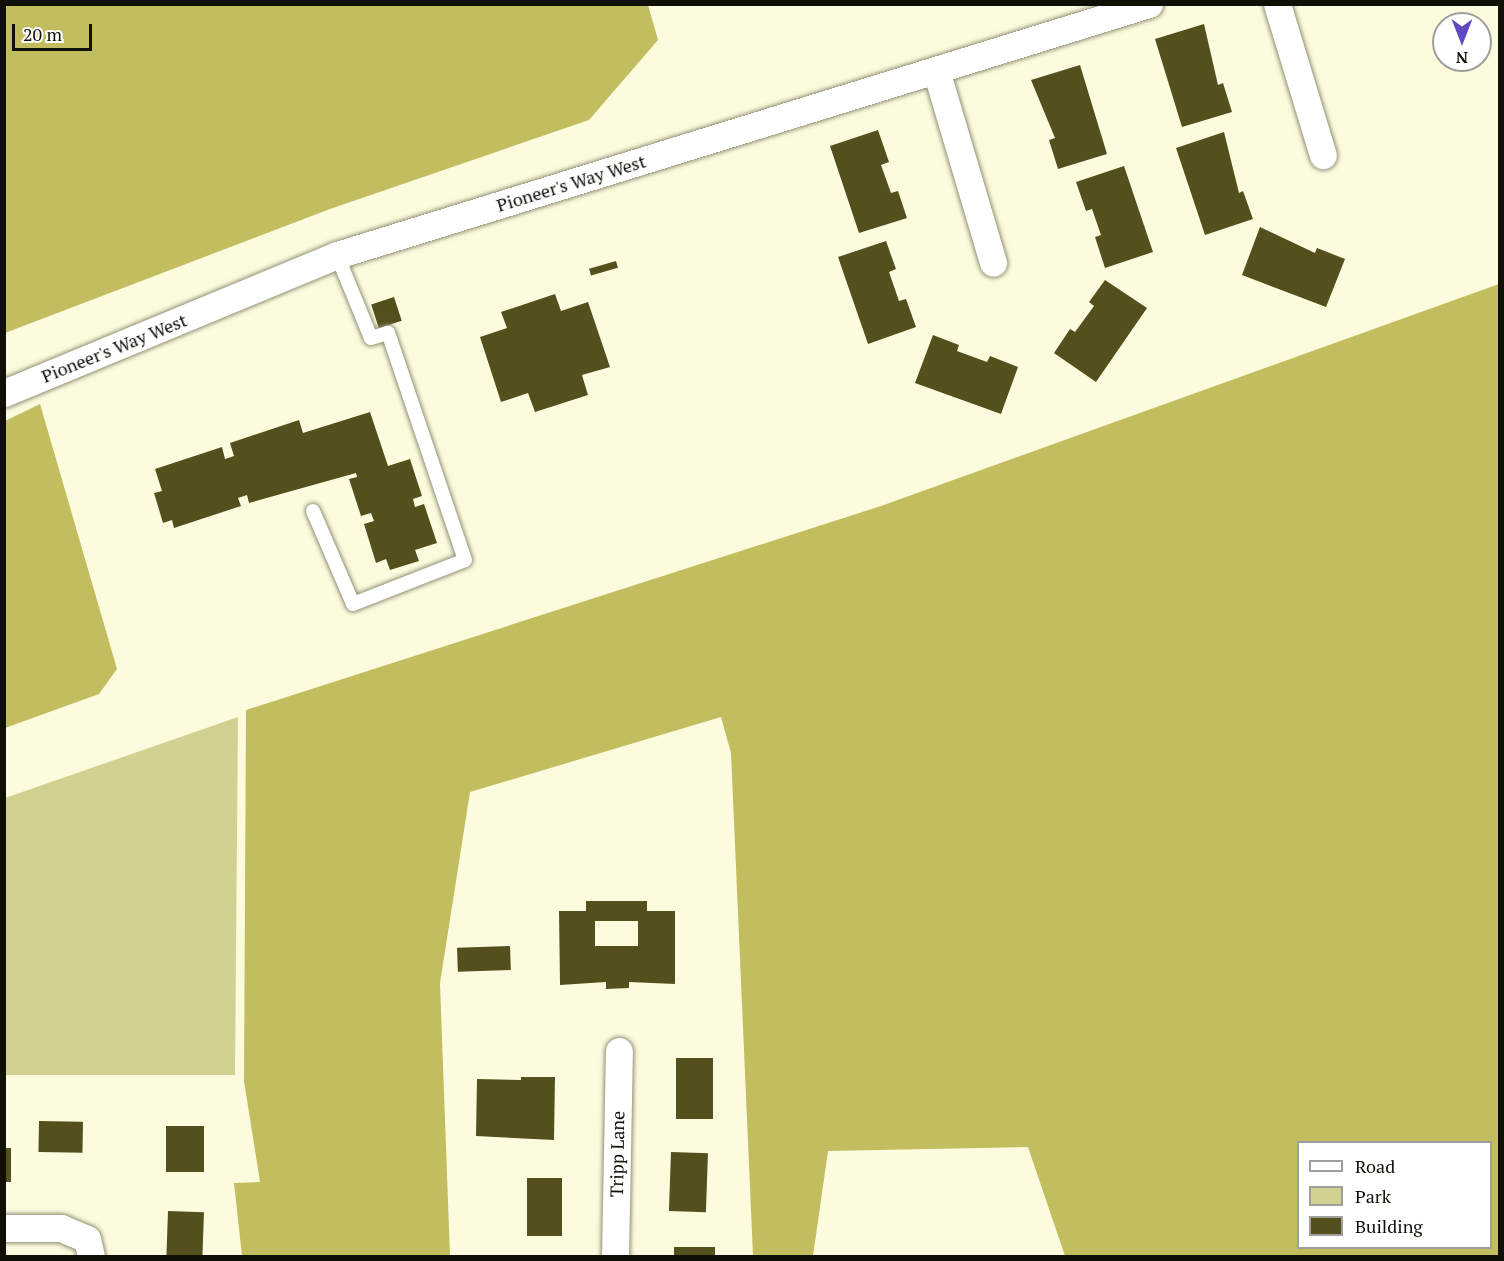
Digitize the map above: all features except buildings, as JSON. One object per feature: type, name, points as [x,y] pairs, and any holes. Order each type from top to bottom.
[{"type":"street","name":"Pioneer's Way West","points":[[4,393],[337,255],[1149,4]]},
{"type":"street","points":[[1277,4],[1323,155]]},
{"type":"street","points":[[936,70],[993,263]]},
{"type":"street","name":"Tripp Lane","points":[[615,1257],[619,1051]]},
{"type":"street","points":[[4,1228],[61,1228],[87,1239],[91,1257]]},
{"type":"lane","points":[[313,511],[352,604],[465,561],[388,333],[371,338],[337,255]]},
{"type":"green space","points":[[238,717],[235,1075],[5,1075],[5,798]]},
{"type":"shaded area","points":[[5,4],[648,5],[658,40],[589,120],[330,209],[5,333]]},
{"type":"shaded area","points":[[1499,284],[1499,1256],[1065,1256],[1028,1147],[828,1151],[813,1256],[753,1256],[731,753],[721,717],[470,792],[440,983],[450,1256],[242,1256],[234,1183],[260,1182],[244,1081],[246,710],[881,506]]},
{"type":"shaded area","points":[[40,404],[117,669],[99,694],[5,728],[5,421]]}]
